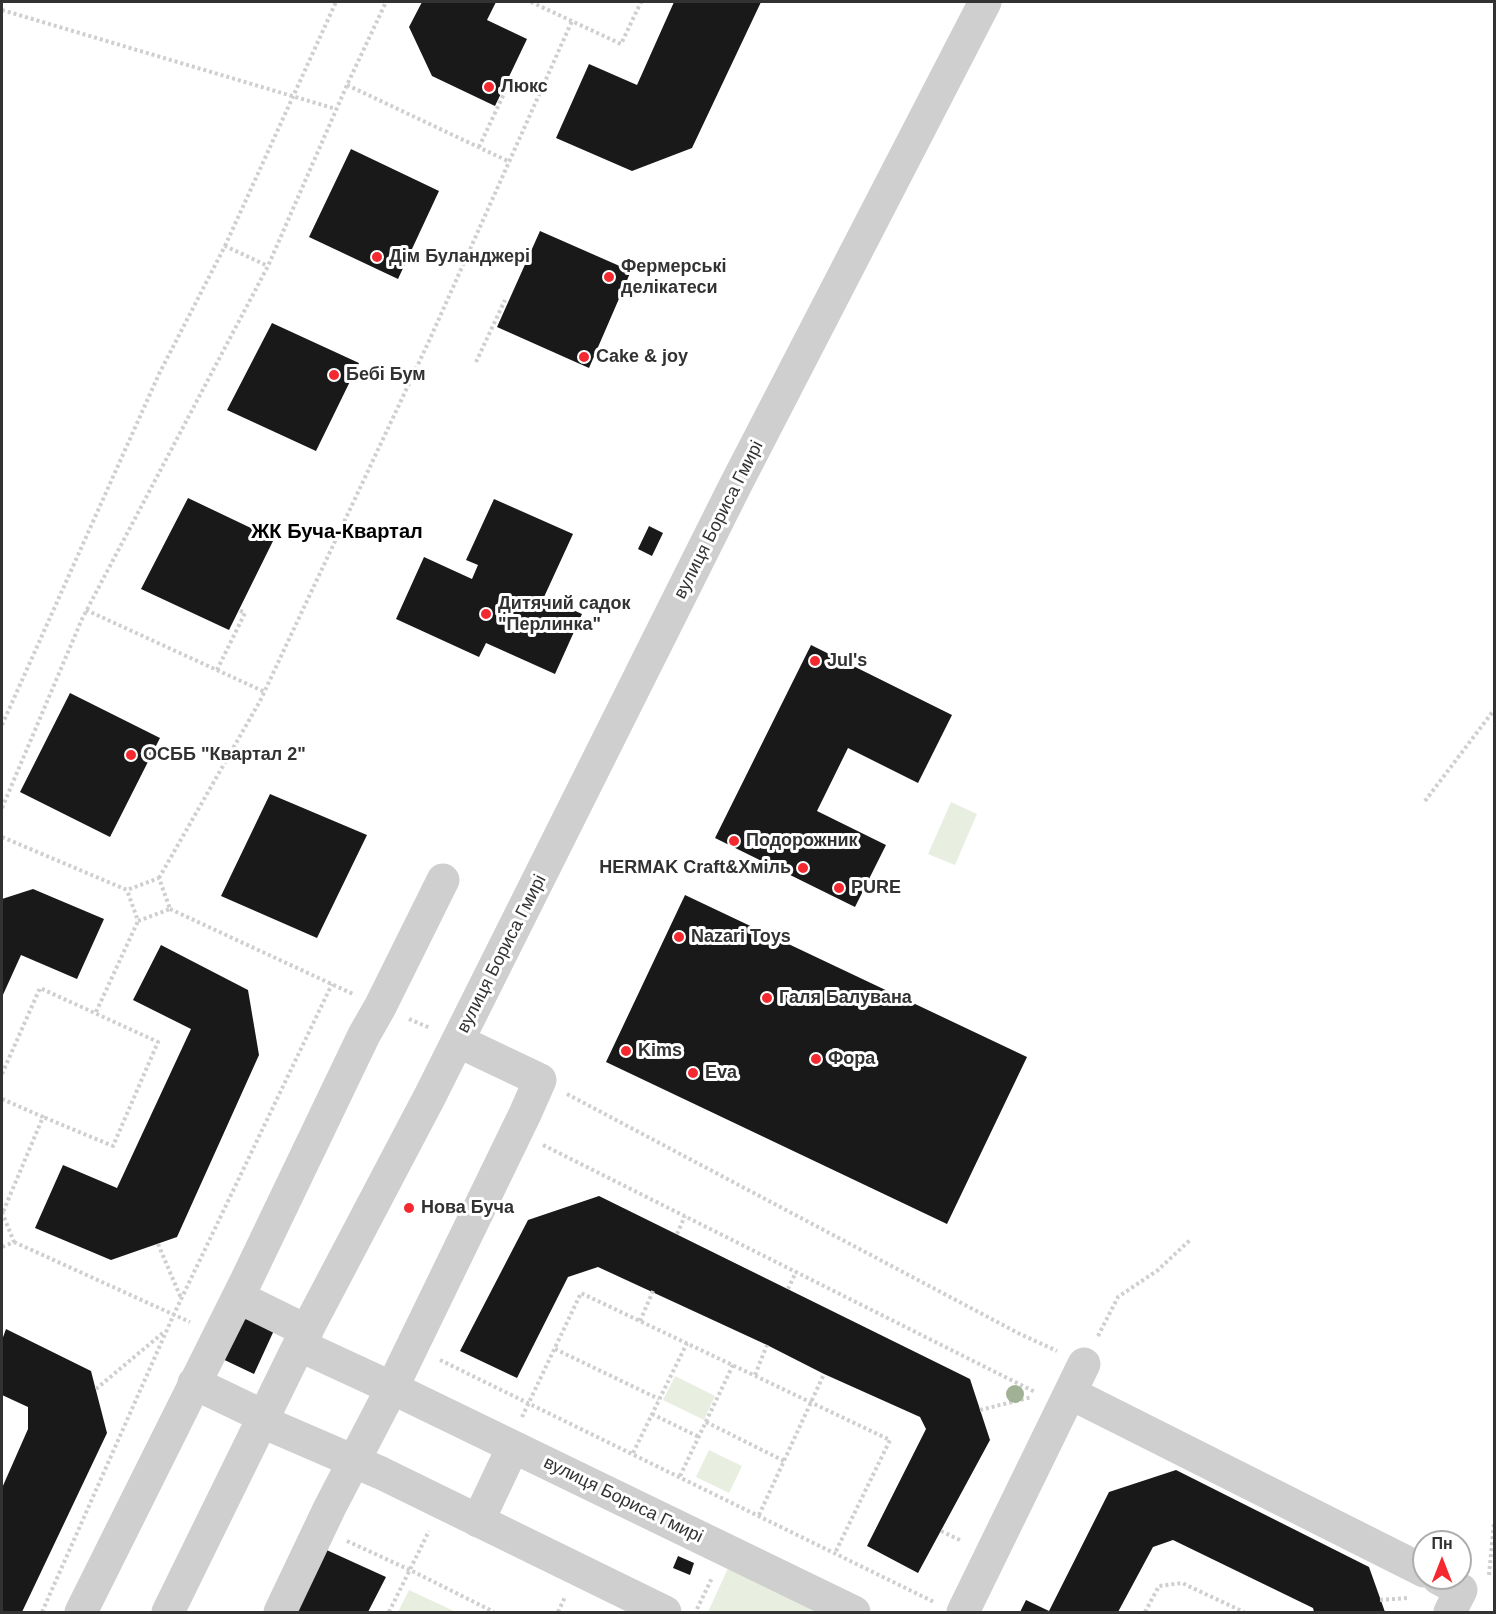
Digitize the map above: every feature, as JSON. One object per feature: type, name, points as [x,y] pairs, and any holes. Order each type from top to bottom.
[{"type":"street","name":"вулиця Бориса Гмирі","points":[[168,1612],[303,1338],[458,1041],[735,486],[985,2]]},
{"type":"street","points":[[81,1612],[238,1297],[364,1035],[443,880]]},
{"type":"street","name":"вулиця Бориса Гмирі","points":[[458,1041],[540,1080]]},
{"type":"street","points":[[280,1612],[353,1461],[392,1388],[540,1080]]},
{"type":"street","points":[[238,1297],[303,1338]]},
{"type":"street","name":"вулиця Бориса Гмирі","points":[[303,1338],[392,1388],[854,1612]]},
{"type":"street","points":[[953,1609],[1055,1394],[1084,1364]]},
{"type":"street","points":[[194,1383],[665,1612]]},
{"type":"street","points":[[1055,1394],[1412,1565]]},
{"type":"street","points":[[478,1521],[511,1446]]},
{"type":"street","points":[[1449,1612],[1461,1590]]},
{"type":"path","points":[[2,725],[159,374],[225,246],[336,2]]},
{"type":"path","points":[[2,808],[86,610],[268,266],[336,109],[386,2]]},
{"type":"path","points":[[531,2],[621,44],[641,2]]},
{"type":"path","points":[[2,10],[336,109]]},
{"type":"path","points":[[2,837],[127,890],[159,878],[265,692],[429,341],[572,21]]},
{"type":"path","points":[[479,147],[509,83]]},
{"type":"path","points":[[347,85],[510,162]]},
{"type":"path","points":[[225,246],[268,266]]},
{"type":"path","points":[[476,362],[505,300]]},
{"type":"path","points":[[86,610],[265,692]]},
{"type":"path","points":[[218,670],[245,613],[239,610]]},
{"type":"path","points":[[1425,801],[1494,710]]},
{"type":"path","points":[[159,878],[170,909]]},
{"type":"path","points":[[96,1012],[138,921],[127,890]]},
{"type":"path","points":[[138,921],[170,909],[458,1041]]},
{"type":"path","points":[[42,1612],[166,1330],[332,984]]},
{"type":"path","points":[[2,1074],[40,988],[158,1042],[113,1146],[2,1099]]},
{"type":"path","points":[[540,1080],[1018,1333],[1084,1364],[1118,1297],[1158,1270],[1190,1240]]},
{"type":"path","points":[[43,1117],[2,1212],[14,1242],[218,1334]]},
{"type":"path","points":[[543,1145],[796,1272],[1055,1394]]},
{"type":"path","points":[[676,1234],[686,1216]]},
{"type":"path","points":[[2,1247],[14,1242]]},
{"type":"path","points":[[158,1244],[181,1299]]},
{"type":"path","points":[[788,1289],[796,1272]]},
{"type":"path","points":[[640,1321],[653,1291]]},
{"type":"path","points":[[511,1446],[528,1404],[581,1293],[890,1440],[836,1553]]},
{"type":"path","points":[[96,1389],[166,1330]]},
{"type":"path","points":[[633,1453],[687,1343]]},
{"type":"path","points":[[755,1375],[767,1345]]},
{"type":"path","points":[[412,1347],[953,1609]]},
{"type":"path","points":[[555,1349],[660,1399]]},
{"type":"path","points":[[680,1476],[733,1365]]},
{"type":"path","points":[[759,1515],[824,1374]]},
{"type":"path","points":[[652,1414],[699,1437]]},
{"type":"path","points":[[706,1422],[784,1461]]},
{"type":"path","points":[[389,1612],[442,1503]]},
{"type":"path","points":[[1488,1578],[1494,1522]]},
{"type":"path","points":[[320,1529],[494,1612]]},
{"type":"path","points":[[941,1531],[965,1543]]},
{"type":"path","points":[[696,1612],[725,1550]]},
{"type":"path","points":[[1145,1612],[1159,1586],[1182,1583],[1244,1612]]},
{"type":"green space","points":[[951,802],[977,814],[955,865],[928,854]]},
{"type":"green space","points":[[675,1376],[715,1396],[704,1420],[663,1400]]},
{"type":"green space","points":[[709,1450],[742,1466],[729,1493],[696,1477]]},
{"type":"green space","points":[[729,1566],[834,1612],[708,1612]]},
{"type":"green space","points":[[409,1590],[456,1612],[398,1612]]},
{"type":"building","points":[[422,2],[496,2],[487,20],[527,39],[495,106],[432,76],[409,27]]},
{"type":"building","points":[[674,2],[761,2],[692,148],[632,171],[556,138],[589,64],[637,85]]},
{"type":"building","points":[[351,149],[439,191],[398,279],[309,237]]},
{"type":"building","points":[[540,231],[631,271],[589,368],[497,327]]},
{"type":"building","points":[[272,323],[359,363],[316,451],[227,410]]},
{"type":"building","points":[[188,498],[274,539],[229,630],[141,589]]},
{"type":"building","points":[[494,499],[573,534],[544,597],[582,614],[555,674],[486,643],[479,657],[396,619],[424,557],[472,579],[478,565],[466,560]]},
{"type":"building","points":[[649,526],[663,533],[652,556],[638,549]]},
{"type":"building","points":[[811,645],[952,715],[918,783],[848,748],[817,811],[886,845],[855,907],[715,838]]},
{"type":"building","points":[[70,693],[160,738],[110,837],[20,792]]},
{"type":"building","points":[[270,794],[367,835],[317,938],[221,896]]},
{"type":"building","points":[[33,889],[104,919],[77,979],[21,955],[2,997],[2,899]]},
{"type":"building","name":"Фора","points":[[685,895],[1027,1057],[947,1224],[606,1062]]},
{"type":"building","points":[[161,945],[248,990],[259,1055],[177,1237],[111,1260],[35,1228],[63,1165],[117,1188],[191,1029],[133,1000]]},
{"type":"building","points":[[599,1196],[970,1379],[990,1440],[918,1573],[867,1546],[926,1429],[920,1417],[598,1267],[568,1277],[517,1378],[460,1351],[528,1220]]},
{"type":"building","points":[[236,1307],[276,1326],[254,1374],[214,1355]]},
{"type":"building","points":[[6,1329],[91,1371],[107,1433],[22,1612],[2,1612],[2,1488],[28,1429],[28,1407],[2,1395],[2,1340]]},
{"type":"building","points":[[1176,1470],[1369,1567],[1385,1612],[1314,1612],[1313,1608],[1173,1540],[1153,1547],[1118,1612],[1020,1612],[1026,1600],[1049,1611],[1109,1492]]},
{"type":"building","points":[[320,1547],[386,1577],[368,1612],[289,1612]]},
{"type":"building","points":[[678,1556],[694,1563],[690,1575],[673,1568]]},
{"type":"place","name":"Люкс","points":[[489,87]]},
{"type":"place","name":"Дім Буланджері","points":[[377,257]]},
{"type":"place","name":"Фермерські делікатеси","points":[[609,277]]},
{"type":"place","name":"Cake & joy","points":[[584,357]]},
{"type":"place","name":"Бебі Бум","points":[[334,375]]},
{"type":"place","name":"Дитячий садок \"Перлинка\"","points":[[486,614]]},
{"type":"place","name":"Jul's","points":[[815,661]]},
{"type":"place","name":"ОСББ \"Квартал 2\"","points":[[131,755]]},
{"type":"place","name":"Подорожник","points":[[734,841]]},
{"type":"place","name":"HERMAK Craft&Хміль","points":[[803,868]]},
{"type":"place","name":"PURE","points":[[839,888]]},
{"type":"place","name":"Nazari Toys","points":[[679,937]]},
{"type":"place","name":"Галя Балувана","points":[[767,998]]},
{"type":"place","name":"Kims","points":[[626,1051]]},
{"type":"place","name":"Фора","points":[[816,1059]]},
{"type":"place","name":"Eva","points":[[693,1073]]},
{"type":"place","name":"Нова Буча","points":[[409,1208]]},
{"type":"district","name":"ЖК Буча-Квартал","points":[[337,532]]}]
